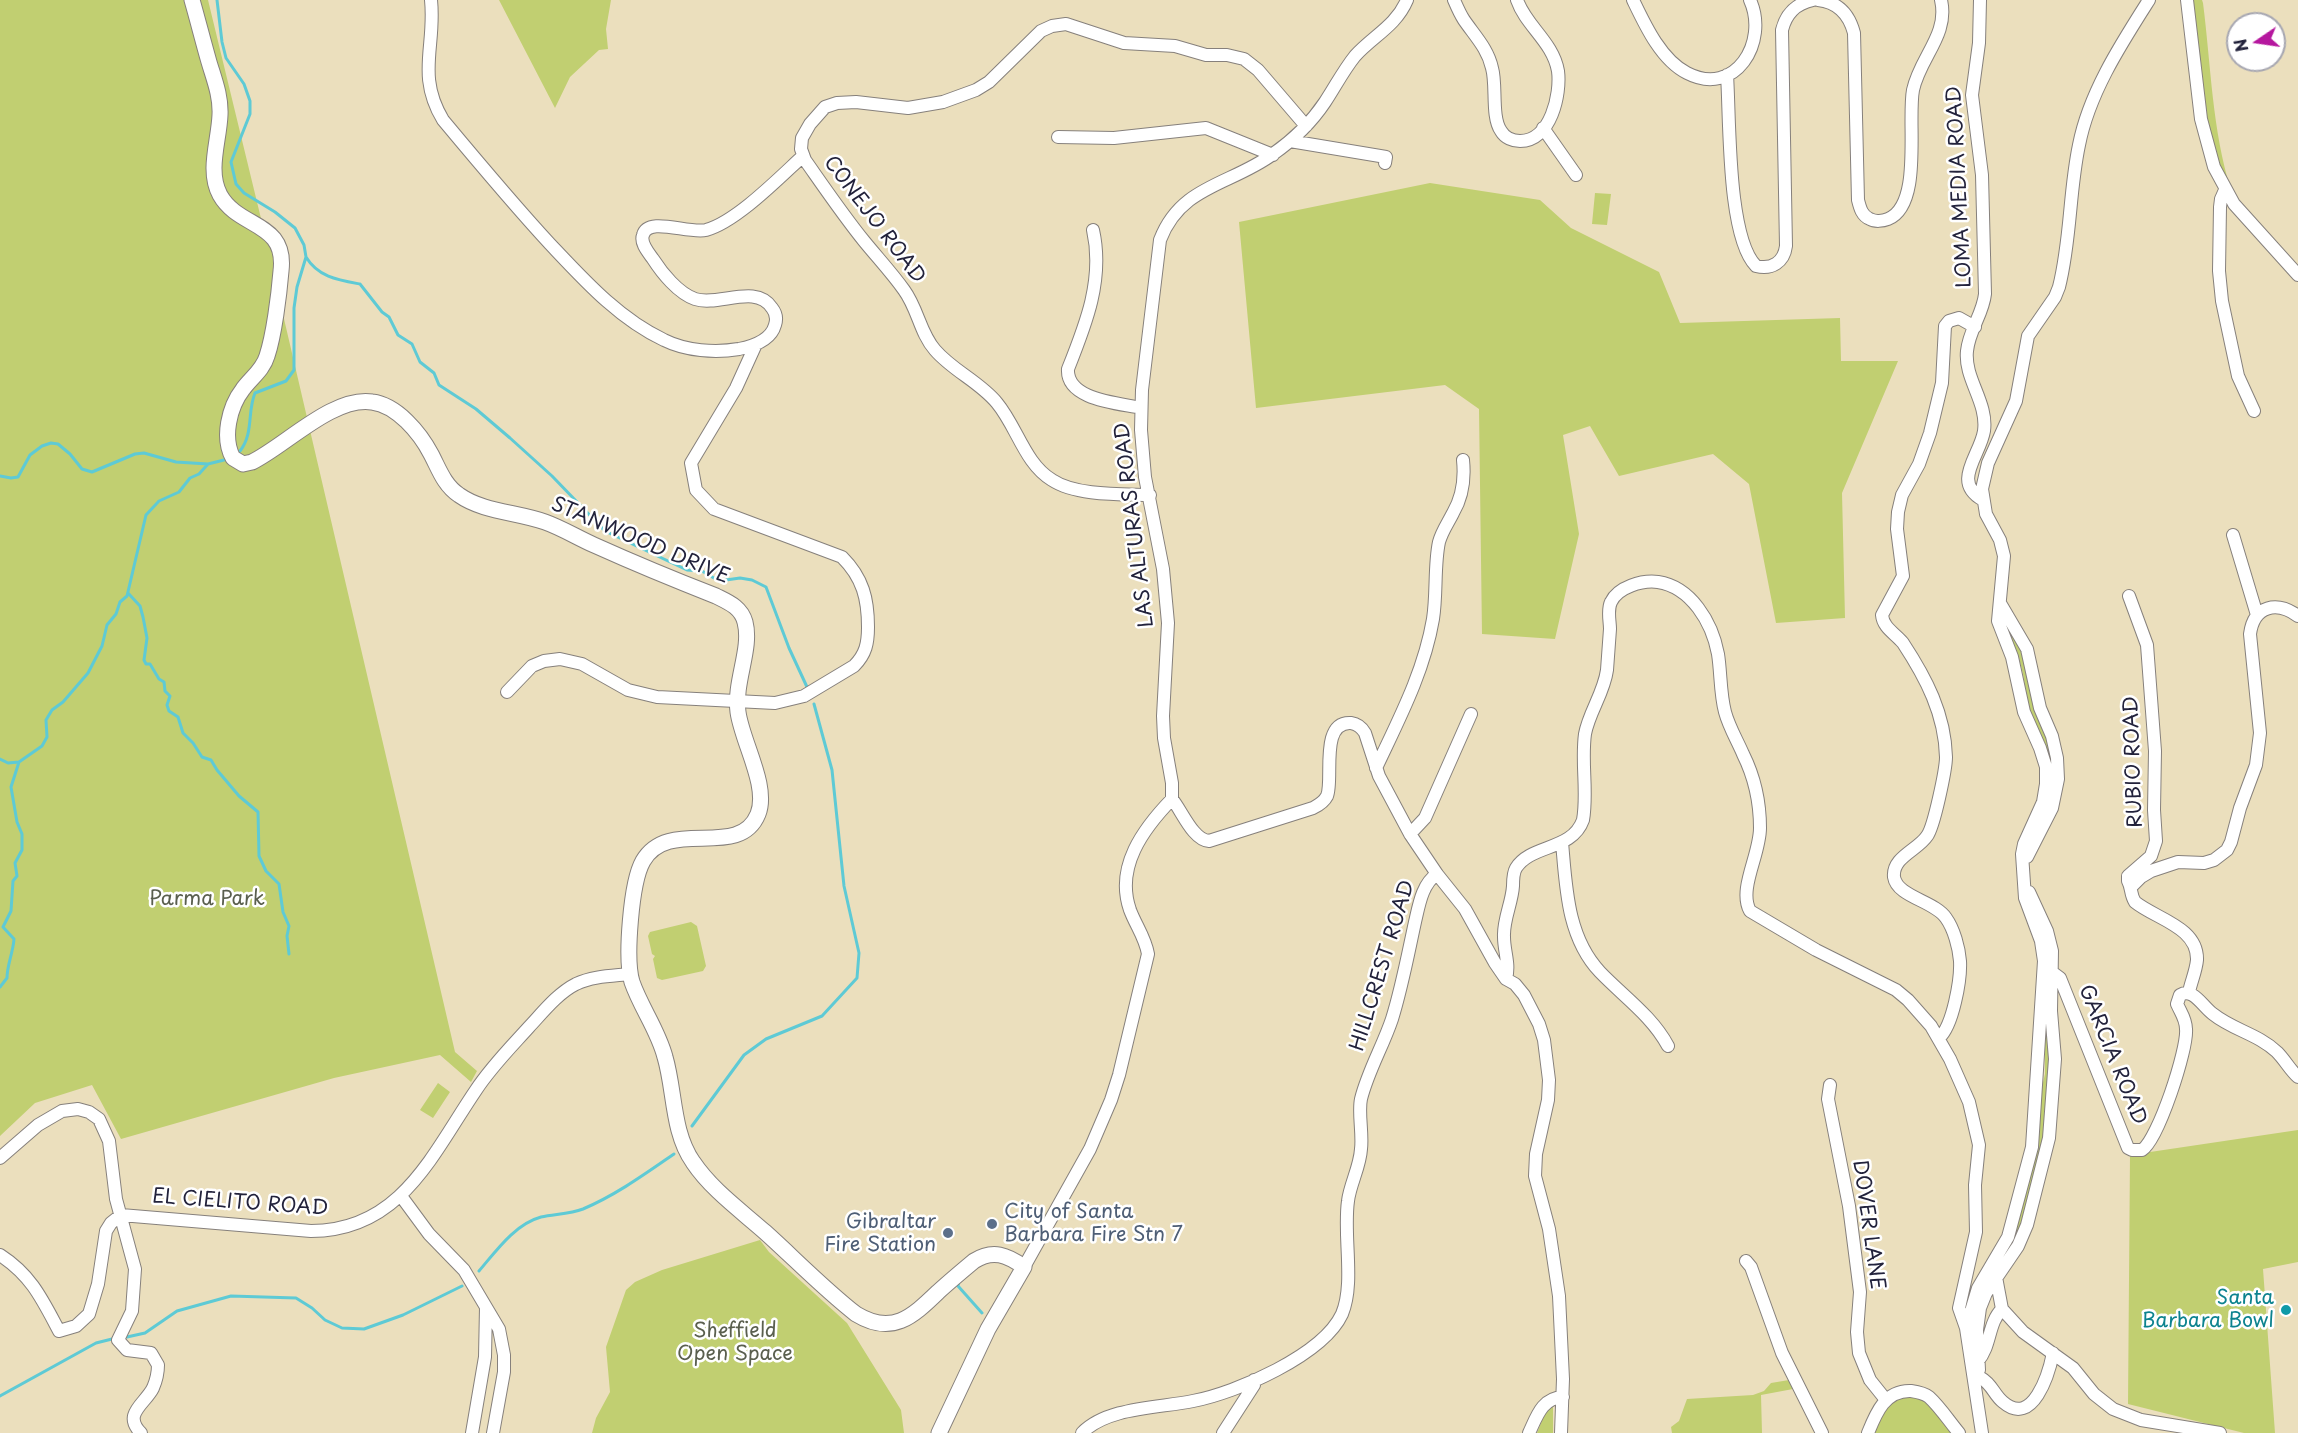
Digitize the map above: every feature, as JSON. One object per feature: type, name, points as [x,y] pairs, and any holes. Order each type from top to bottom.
[{"type":"main road","name":"STANWOOD DRIVE","points":[[192,0],[220,104],[214,164],[218,189],[231,209],[274,237],[282,256],[267,356],[260,370],[240,394],[231,413],[228,441],[233,458],[243,464],[252,462],[310,423],[347,406],[369,401],[385,405],[413,428],[426,445],[447,484],[464,499],[555,526],[735,606],[744,619],[747,637],[737,699],[740,724],[760,791],[759,810],[749,827],[735,836],[673,840],[658,846],[646,855],[640,867],[636,885],[629,948],[630,974],[663,1049],[680,1136],[692,1162],[715,1187],[856,1314],[870,1322],[892,1324],[904,1320],[921,1309],[974,1261],[984,1255],[1004,1255],[1024,1267]]},
{"type":"main road","points":[[939,1433],[988,1329],[1024,1267]]},
{"type":"street","points":[[431,0],[428,74],[435,106],[443,120],[480,165],[566,261],[625,317],[664,341],[698,350],[736,349],[756,344]]},
{"type":"street","name":"LAS ALTURAS ROAD","points":[[1172,799],[1172,783],[1164,746],[1163,716],[1168,623],[1163,569],[1144,469],[1141,408],[1158,251],[1164,230],[1176,211],[1188,200],[1273,155],[1306,126],[1345,69],[1369,42],[1392,25],[1407,0]]},
{"type":"street","points":[[1454,0],[1464,20],[1486,52],[1493,68],[1499,129],[1506,137],[1520,141],[1535,137],[1543,128],[1554,107],[1558,70],[1548,46],[1525,18],[1516,0]]},
{"type":"street","points":[[1633,0],[1655,40],[1675,65],[1685,73],[1714,79],[1736,70],[1747,56],[1755,37],[1756,18],[1750,0]]},
{"type":"street","points":[[1727,75],[1731,170],[1737,216],[1750,258],[1756,266],[1770,267],[1781,260],[1786,246],[1782,30],[1784,21],[1791,11],[1799,4],[1813,0]]},
{"type":"street","name":"LOMA MEDIA ROAD","points":[[1818,0],[1836,5],[1845,13],[1854,33],[1858,201],[1866,216],[1881,221],[1891,218],[1899,211],[1908,191],[1913,91],[1917,76],[1941,29],[1943,19],[1941,0]]},
{"type":"street","name":"LOMA MEDIA ROAD","points":[[1980,0],[1979,43],[1972,95],[1982,175],[1985,294],[1983,309],[1968,341],[1966,357],[1982,404],[1985,422],[1968,480],[1974,495],[1983,500]]},
{"type":"street","points":[[1966,1328],[1978,1288],[2008,1237],[2033,1141],[2044,961],[2041,941],[2026,902],[2023,869],[2052,808],[2058,782],[2058,765],[2053,740],[2039,705],[2029,655],[1999,602],[2004,556],[2000,540],[1988,520],[1983,500],[1983,485],[1986,470],[2016,401],[2028,336],[2055,297],[2059,287],[2078,150],[2086,118],[2104,79],[2149,0]]},
{"type":"street","points":[[2187,0],[2205,137],[2214,167],[2225,190],[2242,214],[2298,275]]},
{"type":"street","points":[[802,156],[801,144],[804,134],[825,107],[837,103],[856,102],[908,108],[943,102],[976,90],[989,82],[1041,31],[1052,26],[1066,24],[1124,43],[1175,46],[1206,55],[1227,55],[1244,59],[1258,70],[1306,126]]},
{"type":"street","points":[[1058,137],[1114,138],[1206,128],[1273,155]]},
{"type":"street","points":[[1543,128],[1575,175]]},
{"type":"street","points":[[1290,141],[1386,157],[1385,163]]},
{"type":"street","name":"CONEJO ROAD","points":[[756,344],[765,340],[774,328],[775,315],[766,301],[749,297],[705,302],[687,295],[657,264],[644,245],[643,235],[650,226],[656,224],[694,231],[716,227],[763,193],[802,156],[863,240],[904,290],[915,309],[929,343],[943,358],[983,388],[997,403],[1041,472],[1059,484],[1079,489],[1150,495]]},
{"type":"street","points":[[2225,190],[2220,207],[2218,260],[2221,291],[2238,376],[2254,411]]},
{"type":"street","points":[[1094,230],[1097,248],[1092,304],[1068,369],[1068,380],[1074,389],[1083,394],[1141,408]]},
{"type":"street","points":[[1939,1038],[1949,1022],[1959,975],[1959,955],[1945,916],[1937,909],[1902,890],[1896,881],[1894,871],[1898,862],[1929,833],[1945,763],[1945,751],[1935,697],[1903,644],[1885,626],[1882,615],[1903,576],[1897,529],[1898,512],[1902,495],[1919,464],[1930,434],[1942,383],[1945,326],[1949,321],[1959,318],[1975,327]]},
{"type":"street","points":[[507,692],[532,666],[544,661],[560,659],[582,664],[638,693],[678,700],[737,699],[768,703],[804,696],[854,666],[860,660],[868,645],[866,598],[857,574],[842,557],[714,509],[696,490],[691,463],[736,388],[756,344]]},
{"type":"street","points":[[1376,768],[1410,694],[1428,643],[1437,591],[1438,548],[1445,526],[1461,493],[1463,460]]},
{"type":"street","points":[[2233,535],[2257,615]]},
{"type":"street","points":[[1506,979],[1509,965],[1503,934],[1515,872],[1528,858],[1575,834],[1583,820],[1585,737],[1607,669],[1611,600],[1618,593],[1637,584],[1653,581],[1674,587],[1693,600],[1710,628],[1718,653],[1725,713],[1753,779],[1760,827],[1757,854],[1745,891],[1750,911],[1816,950],[1896,990],[1920,1012],[1939,1038],[1966,1094],[1979,1145],[1975,1193],[1976,1232],[1959,1308],[1966,1328],[1982,1433]]},
{"type":"street","name":"RUBIO ROAD","points":[[2129,596],[2147,645],[2156,751],[2154,810],[2156,841],[2151,856],[2128,876],[2128,881],[2132,886]]},
{"type":"street","points":[[2298,616],[2289,610],[2279,608],[2263,610],[2257,615],[2252,625],[2250,634],[2260,732],[2258,754],[2231,842],[2224,852],[2210,862],[2174,863],[2147,873],[2132,886],[2131,894],[2135,902],[2183,932],[2193,941],[2197,961],[2189,992],[2214,1015],[2266,1043],[2278,1053],[2298,1077]]},
{"type":"street","points":[[1410,834],[1425,818],[1471,714]]},
{"type":"street","points":[[1024,1267],[1090,1149],[1105,1117],[1119,1075],[1148,954],[1125,889],[1125,877],[1132,852],[1159,813],[1172,799],[1195,834],[1203,841],[1318,806],[1328,793],[1332,737],[1338,728],[1348,723],[1358,725],[1362,729],[1376,768],[1410,834],[1437,874],[1465,909],[1481,935],[1491,958],[1506,979],[1515,984],[1532,1008],[1539,1024],[1547,1060],[1548,1100],[1536,1154],[1535,1176],[1555,1262],[1562,1342],[1562,1433]]},
{"type":"street","points":[[1562,842],[1567,890],[1577,937],[1592,963],[1650,1020],[1668,1046]]},
{"type":"street","name":"HILLCREST ROAD","points":[[1082,1433],[1088,1426],[1104,1418],[1197,1400],[1254,1380],[1301,1355],[1327,1336],[1342,1314],[1347,1292],[1348,1201],[1361,1151],[1361,1101],[1402,986],[1419,903],[1431,878],[1437,874]]},
{"type":"street","points":[[1989,1433],[1978,1361],[1978,1316],[1986,1293],[2018,1246],[2027,1225],[2048,1147],[2055,1069],[2051,1011],[2052,951],[2047,931],[2024,884]]},
{"type":"street","name":"GARCIA ROAD","points":[[2052,972],[2060,978],[2128,1148],[2132,1150],[2142,1150],[2146,1147],[2164,1111],[2186,1039],[2185,1020],[2177,999],[2189,992]]},
{"type":"street","name":"EL CIELITO ROAD","points":[[121,1215],[321,1231],[355,1224],[401,1196],[428,1166],[481,1082],[553,1002],[570,988],[588,979],[630,974]]},
{"type":"street","name":"DOVER LANE","points":[[1830,1085],[1830,1108],[1849,1206],[1860,1292],[1858,1346],[1867,1374],[1886,1400]]},
{"type":"street","points":[[0,1158],[31,1130],[51,1116],[72,1109],[89,1112],[99,1119],[109,1141],[116,1199],[136,1273],[132,1311],[118,1340],[127,1350],[151,1353],[158,1365],[153,1389],[134,1414],[135,1423],[141,1433]]},
{"type":"street","points":[[401,1196],[429,1234],[465,1270],[499,1329],[504,1354],[504,1372],[493,1433]]},
{"type":"street","points":[[0,1255],[16,1265],[32,1283],[59,1331],[76,1326],[89,1314],[94,1302],[106,1231],[121,1215]]},
{"type":"street","points":[[1746,1260],[1753,1271],[1782,1353],[1822,1433]]},
{"type":"street","points":[[1996,1277],[2002,1309],[2023,1332],[2073,1368],[2098,1399],[2113,1409],[2141,1420],[2220,1433]]},
{"type":"street","points":[[472,1433],[485,1357],[486,1307]]},
{"type":"street","points":[[1978,1361],[1984,1354],[1996,1317],[2002,1309]]},
{"type":"street","points":[[1981,1378],[2007,1405],[2026,1407],[2041,1391],[2053,1353]]},
{"type":"street","points":[[1223,1433],[1254,1385],[1254,1380]]},
{"type":"street","points":[[1868,1433],[1875,1414],[1886,1400],[1904,1392],[1924,1394],[1959,1433]]},
{"type":"street","points":[[1529,1433],[1544,1404],[1554,1398],[1563,1397]]},
{"type":"green space","name":"Parma Park","points":[[0,0],[208,0],[265,235],[278,243],[274,276],[455,1052],[477,1071],[471,1082],[440,1055],[334,1078],[121,1139],[92,1085],[35,1103],[0,1136]]},
{"type":"green space","points":[[499,0],[611,0],[606,29],[608,49],[599,50],[570,77],[555,108]]},
{"type":"green space","points":[[2192,0],[2202,0],[2203,3],[2216,121],[2231,190],[2219,167],[2209,135]]},
{"type":"green space","points":[[1430,183],[1540,200],[1571,228],[1659,272],[1680,323],[1840,318],[1841,361],[1898,361],[1842,493],[1845,618],[1776,623],[1749,484],[1713,454],[1619,476],[1590,426],[1563,435],[1579,534],[1555,639],[1482,634],[1479,409],[1445,385],[1256,408],[1239,222]]},
{"type":"green space","points":[[1595,193],[1611,194],[1607,225],[1592,224]]},
{"type":"green space","points":[[2002,621],[2016,634],[2054,750],[2046,805],[2034,725],[2023,674],[2019,658]]},
{"type":"green space","points":[[691,922],[697,926],[706,966],[703,971],[662,980],[657,978],[653,959],[655,956],[652,954],[648,936],[650,932]]},
{"type":"green space","points":[[2045,1010],[2052,1043],[2047,1132],[2021,1230],[1979,1294],[2002,1257],[2045,1074]]},
{"type":"green space","points":[[438,1083],[450,1092],[433,1118],[420,1110]]},
{"type":"green space","points":[[2298,1130],[2298,1262],[2263,1269],[2275,1433],[2244,1433],[2128,1404],[2130,1155]]},
{"type":"green space","name":"Sheffield Open Space","points":[[760,1240],[769,1252],[847,1323],[901,1410],[904,1433],[592,1433],[596,1418],[610,1392],[606,1347],[626,1290],[635,1282],[662,1270]]},
{"type":"green space","points":[[1789,1380],[1793,1389],[1761,1395],[1762,1433],[1672,1433],[1671,1427],[1679,1421],[1687,1399],[1753,1395],[1764,1391],[1771,1383]]},
{"type":"green space","points":[[1553,1393],[1553,1433],[1537,1433]]},
{"type":"green space","points":[[1921,1396],[1954,1433],[1872,1433],[1877,1421],[1894,1398]]},
{"type":"waterway","points":[[217,0],[226,58],[244,84],[250,101],[250,114],[231,162],[236,184],[244,193],[275,212],[295,228],[304,245],[306,257],[297,287],[294,308],[294,370],[286,381],[255,393],[249,430],[240,451]]},
{"type":"waterway","points":[[306,257],[316,269],[323,273],[336,279],[360,284],[382,312],[389,317],[398,335],[412,344],[420,362],[434,373],[439,385],[476,409],[510,438],[552,476],[605,531],[687,570],[702,571],[719,581],[740,578],[752,580],[766,587],[789,648],[807,687]]},
{"type":"waterway","points":[[0,476],[18,477],[30,455],[42,446],[51,443],[58,444],[70,454],[82,469],[92,472],[135,454],[144,453],[176,462],[208,464]]},
{"type":"waterway","points":[[0,759],[8,763],[19,762],[42,746],[47,737],[46,720],[52,710],[63,702],[88,673],[102,646],[107,625],[116,614],[120,602],[127,596],[146,515],[159,501],[179,492],[190,478],[199,474],[208,464],[224,460]]},
{"type":"waterway","points":[[128,593],[140,606],[147,638],[144,660],[164,682],[165,691],[170,696],[167,705],[169,711],[178,717],[183,733],[202,757],[211,760],[239,796],[258,812],[259,856],[266,871],[279,884],[283,912],[289,926],[287,936],[289,954]]},
{"type":"waterway","points":[[692,1126],[744,1055],[766,1039],[822,1016],[857,978],[859,953],[844,886],[832,770],[814,704]]},
{"type":"waterway","points":[[0,987],[7,978],[14,939],[3,927],[11,911],[13,881],[17,876],[15,863],[22,850],[22,834],[17,822],[11,787],[19,762]]},
{"type":"waterway","points":[[479,1271],[507,1239],[523,1226],[541,1217],[583,1209],[630,1184],[674,1154]]},
{"type":"waterway","points":[[959,1281],[958,1286],[982,1313]]},
{"type":"waterway","points":[[127,1337],[145,1333],[177,1311],[231,1296],[296,1298],[325,1320],[342,1328],[364,1329],[403,1315],[462,1286]]},
{"type":"waterway","points":[[0,1396],[96,1343],[112,1339]]},
{"type":"place","name":"City of Santa Barbara Fire Stn 7","points":[[992,1224]]},
{"type":"place","name":"Gibraltar Fire Station","points":[[948,1233]]},
{"type":"place","name":"Santa Barbara Bowl","points":[[2286,1310]]}]
